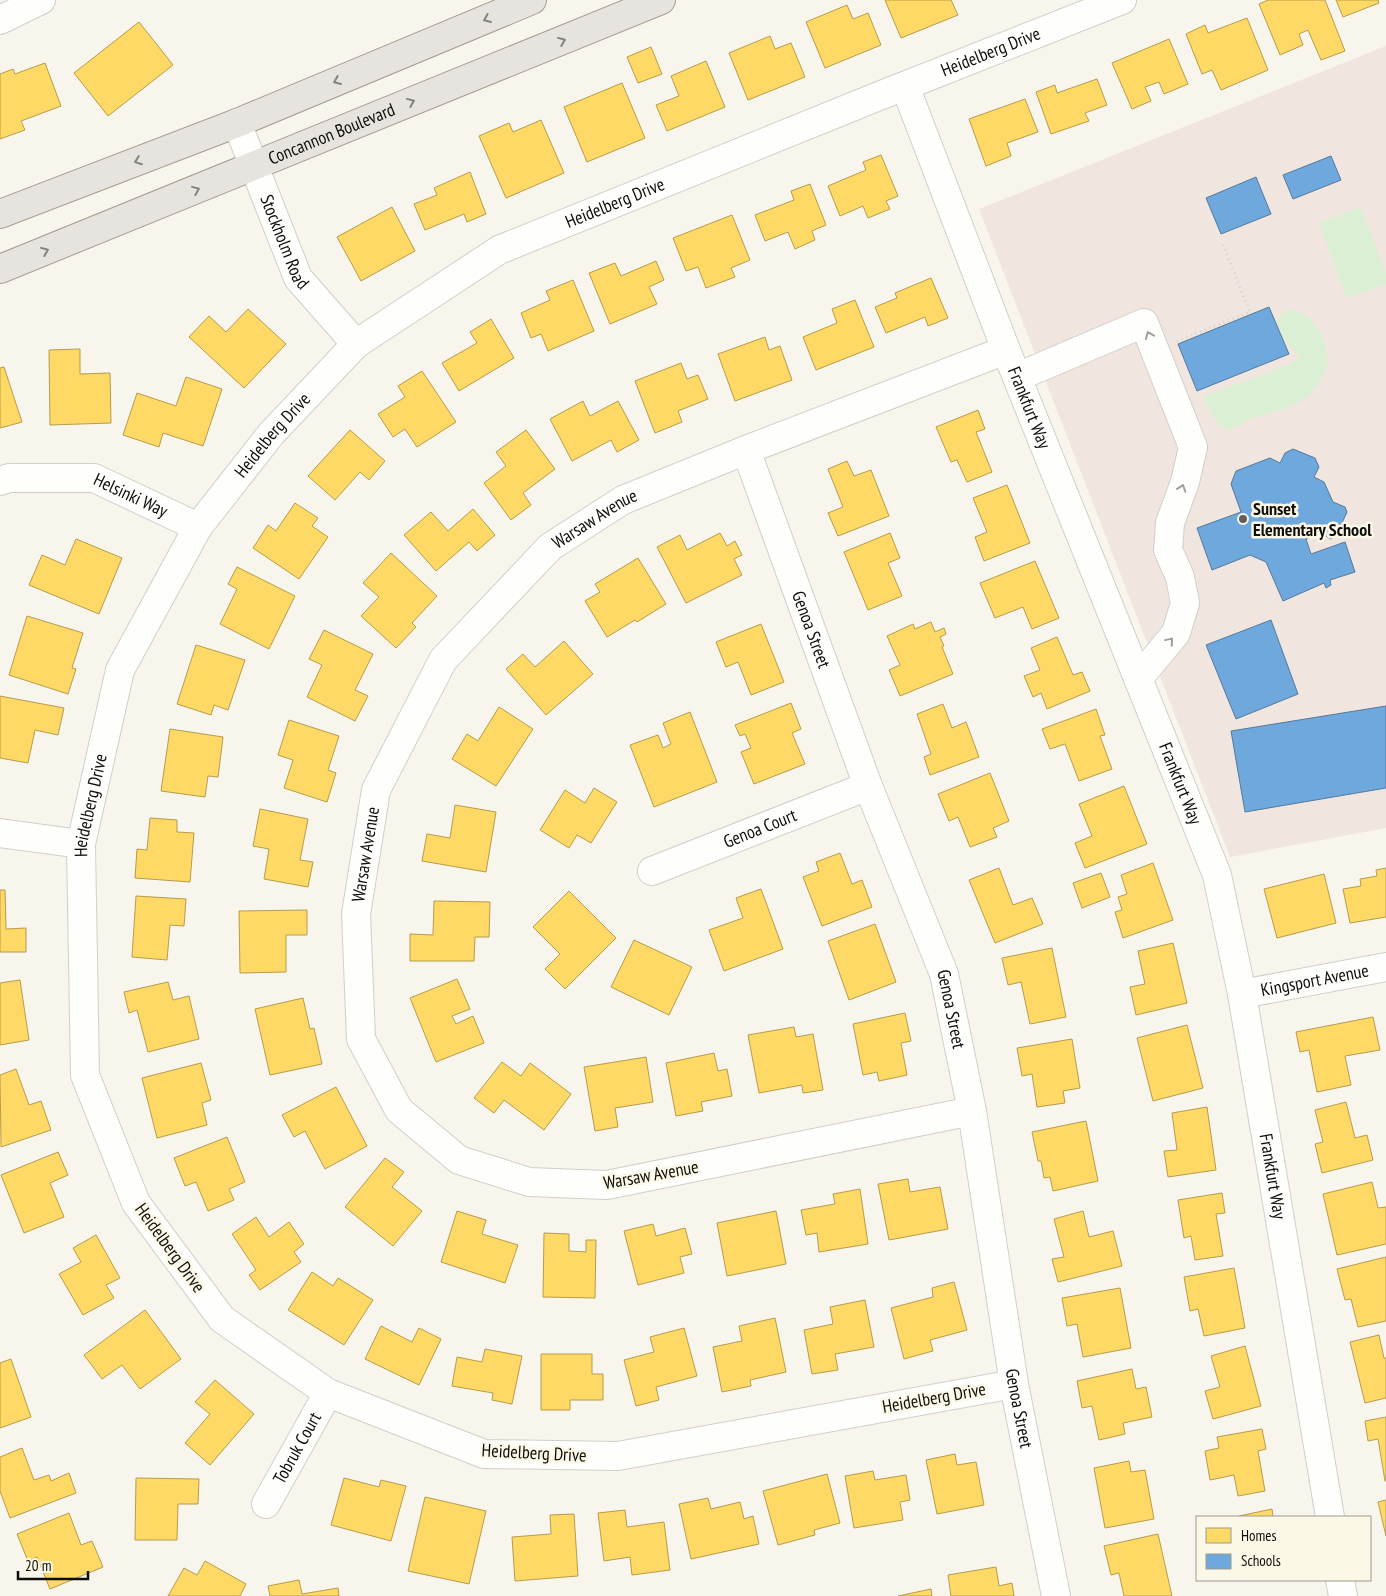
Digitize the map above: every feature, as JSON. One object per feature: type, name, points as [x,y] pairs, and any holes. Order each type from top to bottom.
[{"type":"main road","points":[[0,214],[237,123],[532,0]]},
{"type":"main road","name":"Concannon Boulevard","points":[[0,269],[661,0]]},
{"type":"street","points":[[0,20],[41,0]]},
{"type":"street","name":"Heidelberg Drive","points":[[1014,1384],[618,1456],[484,1454],[328,1393],[222,1319],[136,1203],[84,1075],[81,844],[120,670],[198,527],[270,434],[356,344],[499,250],[1122,0]]},
{"type":"street","name":"Frankfurt Way","points":[[905,86],[1006,350],[1217,875],[1242,994],[1330,1516]]},
{"type":"street","name":"Stockholm Road","points":[[237,123],[298,278],[356,344]]},
{"type":"street","points":[[1017,377],[1144,323],[1193,447],[1185,482],[1170,523],[1168,550],[1180,577],[1185,603],[1176,633],[1138,679]]},
{"type":"street","name":"Warsaw Avenue","points":[[972,1111],[608,1185],[530,1182],[459,1160],[399,1110],[361,1040],[356,914],[376,790],[443,660],[550,547],[623,500],[746,450],[1006,350]]},
{"type":"street","name":"Genoa Street","points":[[746,450],[868,786],[944,974],[972,1111],[1014,1384],[1056,1596]]},
{"type":"street","name":"Helsinki Way","points":[[0,481],[9,478],[94,478],[198,527]]},
{"type":"street","name":"Genoa Court","points":[[652,871],[868,786]]},
{"type":"street","points":[[0,832],[81,844]]},
{"type":"street","name":"Kingsport Avenue","points":[[1242,994],[1386,967]]},
{"type":"street","name":"Tobruk Court","points":[[266,1504],[328,1393]]},
{"type":"street","points":[[1340,1581],[1343,1596]]},
{"type":"shaded area","name":"Sunset Elementary School","points":[[1386,46],[1386,828],[1230,857],[979,209]]},
{"type":"green space","points":[[1361,207],[1386,274],[1386,284],[1347,298],[1319,223]]},
{"type":"green space","points":[[1285,310],[1295,311],[1304,315],[1318,329],[1326,348],[1326,368],[1323,375],[1313,391],[1300,402],[1225,430],[1212,414],[1204,396],[1291,364],[1300,356],[1286,343],[1277,323]]},
{"type":"building: Homes","points":[[885,0],[951,0],[958,15],[901,38]]},
{"type":"building: Homes","points":[[1268,0],[1325,0],[1345,51],[1321,60],[1308,30],[1299,34],[1303,45],[1280,55],[1259,4]]},
{"type":"building: Homes","points":[[1336,0],[1378,0],[1379,3],[1343,17]]},
{"type":"building: Homes","points":[[847,5],[853,19],[868,13],[881,45],[825,68],[806,22]]},
{"type":"building: Homes","points":[[1247,18],[1268,70],[1221,90],[1212,70],[1202,74],[1186,34],[1205,25],[1208,33]]},
{"type":"building: Homes","points":[[139,22],[173,65],[108,116],[74,73]]},
{"type":"building: Homes","points":[[770,36],[775,49],[791,43],[805,77],[748,100],[729,53]]},
{"type":"building: Homes","points":[[1169,39],[1188,84],[1164,94],[1159,82],[1145,87],[1151,101],[1132,109],[1112,63]]},
{"type":"building: Homes","points":[[651,47],[662,74],[638,83],[627,57]]},
{"type":"building: Homes","points":[[706,61],[725,107],[667,131],[656,105],[679,96],[671,76]]},
{"type":"building: Homes","points":[[45,63],[61,106],[21,121],[25,130],[0,139],[0,74],[13,69],[15,74]]},
{"type":"building: Homes","points":[[1097,79],[1107,105],[1085,113],[1089,121],[1051,134],[1036,92],[1055,85],[1057,93]]},
{"type":"building: Homes","points":[[622,83],[645,138],[587,162],[564,107]]},
{"type":"building: Homes","points":[[1025,99],[1038,132],[1007,143],[1011,156],[986,166],[969,119]]},
{"type":"building: Homes","points":[[541,120],[564,173],[506,198],[479,136],[509,123],[513,132]]},
{"type":"building: Homes","points":[[881,155],[898,196],[886,201],[890,209],[868,218],[863,206],[840,216],[828,186],[866,170],[863,162]]},
{"type":"building: Homes","points":[[470,172],[486,214],[467,222],[464,214],[425,230],[414,204],[437,195],[434,188]]},
{"type":"building: Homes","points":[[810,184],[826,225],[812,231],[815,240],[795,249],[788,232],[765,241],[755,215],[794,200],[791,191]]},
{"type":"building: Homes","points":[[392,207],[415,251],[361,281],[337,237]]},
{"type":"building: Homes","points":[[732,215],[750,260],[731,268],[735,277],[706,288],[698,267],[686,271],[673,238]]},
{"type":"building: Homes","points":[[656,261],[664,280],[649,287],[657,304],[610,324],[589,273],[615,263],[621,276]]},
{"type":"building: Homes","points":[[931,278],[948,318],[928,326],[925,317],[886,333],[875,307],[897,298],[895,293]]},
{"type":"building: Homes","points":[[573,280],[594,331],[548,351],[541,334],[531,338],[521,313],[550,300],[546,291]]},
{"type":"building: Homes","points":[[855,300],[874,347],[816,370],[803,337],[837,323],[832,309]]},
{"type":"building: Homes","points":[[248,309],[286,344],[244,388],[189,337],[209,316],[226,332]]},
{"type":"building: Homes","points":[[491,319],[514,358],[459,391],[442,363],[477,343],[470,332]]},
{"type":"building: Homes","points":[[765,337],[769,350],[780,346],[792,380],[735,401],[718,354]]},
{"type":"building: Homes","points":[[80,349],[80,374],[110,373],[111,423],[50,425],[49,350]]},
{"type":"building: Homes","points":[[681,363],[687,379],[698,375],[708,399],[678,411],[682,422],[655,433],[635,381]]},
{"type":"building: Homes","points":[[4,367],[22,422],[0,428],[0,368]]},
{"type":"building: Homes","points":[[422,371],[456,422],[417,447],[405,429],[393,437],[378,414],[405,397],[398,386]]},
{"type":"building: Homes","points":[[186,377],[222,389],[203,446],[163,433],[159,447],[123,435],[137,393],[176,406]]},
{"type":"building: Homes","points":[[583,401],[590,416],[618,401],[639,440],[617,452],[611,440],[572,461],[550,419]]},
{"type":"building: Homes","points":[[978,410],[985,429],[976,432],[992,472],[967,482],[957,460],[951,462],[936,427]]},
{"type":"building: Homes","points":[[350,430],[385,461],[369,480],[360,472],[335,500],[308,476]]},
{"type":"building: Homes","points":[[526,430],[555,469],[523,493],[531,505],[511,520],[484,483],[506,466],[496,452]]},
{"type":"building: Homes","points":[[847,461],[854,476],[871,470],[889,516],[838,536],[828,513],[843,507],[828,469]]},
{"type":"building: Homes","points":[[1007,485],[1030,543],[984,561],[975,537],[987,532],[973,498]]},
{"type":"building: Homes","points":[[295,503],[318,518],[312,526],[328,537],[299,579],[253,548],[268,525],[276,531]]},
{"type":"building: Homes","points":[[473,509],[495,535],[477,551],[469,542],[436,571],[404,535],[431,512],[448,531]]},
{"type":"building: Homes","points":[[720,533],[727,546],[735,541],[742,555],[734,559],[742,575],[686,603],[657,547],[680,535],[687,550]]},
{"type":"building: Homes","points":[[890,533],[900,558],[888,563],[902,596],[868,610],[844,552]]},
{"type":"building: Homes","points":[[76,539],[122,558],[99,614],[29,585],[42,555],[65,565]]},
{"type":"building: Homes","points":[[391,553],[437,596],[412,623],[416,627],[396,648],[361,616],[379,597],[363,583]]},
{"type":"building: Homes","points":[[638,558],[666,604],[637,622],[635,620],[607,637],[585,601],[600,592],[595,584]]},
{"type":"building: Homes","points":[[1035,561],[1059,618],[1032,629],[1023,607],[995,618],[980,583]]},
{"type":"building: Homes","points":[[237,567],[295,596],[269,649],[220,624],[237,589],[228,584]]},
{"type":"building: Homes","points":[[27,616],[83,633],[72,668],[76,669],[68,694],[9,675]]},
{"type":"building: Homes","points":[[931,622],[935,632],[944,628],[946,634],[940,637],[953,674],[900,696],[889,670],[900,665],[887,636],[913,624],[915,629]]},
{"type":"building: Homes","points":[[761,624],[784,682],[751,695],[738,662],[726,667],[716,642]]},
{"type":"building: Homes","points":[[324,630],[373,654],[355,690],[368,696],[355,721],[307,697],[322,665],[309,659]]},
{"type":"building: Homes","points":[[1057,637],[1073,675],[1082,672],[1090,691],[1047,709],[1041,693],[1033,697],[1024,676],[1040,670],[1031,648]]},
{"type":"building: Homes","points":[[564,641],[593,674],[546,715],[506,669],[523,654],[535,667]]},
{"type":"building: Homes","points":[[196,645],[245,660],[228,710],[214,705],[211,715],[177,704]]},
{"type":"building: Homes","points":[[0,696],[64,708],[58,735],[35,730],[28,763],[0,758]]},
{"type":"building: Homes","points":[[791,703],[801,729],[792,733],[805,764],[754,784],[741,752],[751,748],[745,734],[740,736],[735,725]]},
{"type":"building: Homes","points":[[943,704],[952,728],[966,722],[979,757],[930,775],[924,757],[931,754],[917,714]]},
{"type":"building: Homes","points":[[499,707],[533,729],[496,786],[452,759],[467,734],[478,741]]},
{"type":"building: Homes","points":[[1096,709],[1105,735],[1100,736],[1112,769],[1079,781],[1065,744],[1050,749],[1042,729]]},
{"type":"building: Homes","points":[[690,712],[717,782],[654,807],[630,745],[658,735],[663,748],[671,744],[663,723]]},
{"type":"building: Homes","points":[[289,720],[339,736],[328,770],[336,773],[327,802],[284,788],[293,760],[278,755]]},
{"type":"building: Homes","points":[[170,729],[223,737],[218,777],[208,776],[205,797],[161,791]]},
{"type":"building: Homes","points":[[990,773],[1009,821],[993,828],[997,837],[970,847],[958,817],[949,821],[938,794]]},
{"type":"building: Homes","points":[[1124,786],[1147,844],[1085,868],[1075,843],[1092,836],[1079,804]]},
{"type":"building: Homes","points":[[594,788],[617,802],[591,843],[577,835],[569,848],[540,830],[565,790],[585,803]]},
{"type":"building: Homes","points":[[455,805],[496,812],[486,872],[422,861],[427,834],[450,838]]},
{"type":"building: Homes","points":[[260,809],[308,819],[300,860],[313,862],[308,887],[264,879],[269,849],[253,846]]},
{"type":"building: Homes","points":[[150,818],[177,820],[177,832],[194,833],[190,882],[135,878],[137,849],[147,850]]},
{"type":"building: Homes","points":[[840,853],[852,884],[862,880],[872,907],[822,926],[803,877],[819,871],[816,862]]},
{"type":"building: Homes","points":[[1153,863],[1173,920],[1123,938],[1115,912],[1122,910],[1118,897],[1127,894],[1121,875]]},
{"type":"building: Homes","points":[[999,868],[1013,905],[1032,898],[1043,924],[995,943],[969,880]]},
{"type":"building: Homes","points":[[1386,868],[1386,917],[1350,923],[1343,889],[1361,886],[1360,879],[1377,876],[1376,870]]},
{"type":"building: Homes","points":[[1101,873],[1110,897],[1082,908],[1073,883]]},
{"type":"building: Homes","points":[[1324,874],[1336,923],[1277,938],[1264,889]]},
{"type":"building: Homes","points":[[761,889],[783,949],[724,971],[709,930],[743,918],[736,898]]},
{"type":"building: Homes","points":[[0,890],[5,890],[6,929],[26,928],[26,952],[0,952]]},
{"type":"building: Homes","points":[[569,891],[616,938],[565,989],[545,969],[560,954],[533,927]]},
{"type":"building: Homes","points":[[136,896],[186,899],[184,926],[170,925],[167,960],[132,957]]},
{"type":"building: Homes","points":[[434,901],[490,902],[489,937],[475,937],[474,961],[410,961],[410,934],[433,935]]},
{"type":"building: Homes","points":[[307,910],[307,935],[286,935],[286,972],[240,973],[239,911]]},
{"type":"building: Homes","points":[[875,924],[896,982],[849,1000],[828,941]]},
{"type":"building: Homes","points":[[634,940],[692,967],[669,1015],[611,987]]},
{"type":"building: Homes","points":[[1173,943],[1187,1003],[1136,1015],[1130,987],[1145,984],[1138,951]]},
{"type":"building: Homes","points":[[1052,948],[1066,1017],[1030,1024],[1021,982],[1008,985],[1002,958]]},
{"type":"building: Homes","points":[[457,979],[470,1009],[452,1016],[456,1024],[473,1016],[484,1043],[436,1062],[410,998]]},
{"type":"building: Homes","points":[[20,980],[29,1040],[0,1045],[0,983]]},
{"type":"building: Homes","points":[[168,982],[173,1000],[189,996],[199,1039],[148,1052],[137,1010],[129,1013],[124,992]]},
{"type":"building: Homes","points":[[303,998],[310,1029],[314,1028],[322,1064],[270,1075],[255,1009]]},
{"type":"building: Homes","points":[[905,1013],[911,1041],[901,1043],[907,1075],[879,1081],[877,1072],[863,1075],[853,1024]]},
{"type":"building: Homes","points":[[1373,1017],[1380,1050],[1345,1056],[1351,1085],[1317,1092],[1309,1050],[1300,1052],[1296,1032]]},
{"type":"building: Homes","points":[[1187,1025],[1203,1088],[1153,1101],[1137,1038]]},
{"type":"building: Homes","points":[[794,1027],[796,1037],[813,1034],[823,1090],[803,1093],[802,1085],[759,1093],[748,1035]]},
{"type":"building: Homes","points":[[1072,1039],[1080,1088],[1063,1091],[1065,1103],[1037,1107],[1032,1074],[1022,1076],[1017,1048]]},
{"type":"building: Homes","points":[[714,1053],[718,1071],[727,1069],[732,1096],[701,1102],[703,1111],[676,1116],[666,1063]]},
{"type":"building: Homes","points":[[646,1057],[653,1102],[615,1108],[618,1127],[595,1131],[584,1067]]},
{"type":"building: Homes","points":[[502,1062],[521,1076],[530,1063],[571,1094],[544,1130],[504,1100],[494,1113],[474,1098]]},
{"type":"building: Homes","points":[[201,1063],[211,1100],[202,1103],[207,1125],[157,1138],[142,1078]]},
{"type":"building: Homes","points":[[16,1069],[29,1105],[41,1101],[51,1130],[1,1147],[0,1075]]},
{"type":"building: Homes","points":[[336,1087],[367,1146],[325,1169],[305,1131],[294,1137],[282,1115]]},
{"type":"building: Homes","points":[[1346,1102],[1355,1138],[1367,1135],[1373,1160],[1322,1173],[1315,1144],[1323,1142],[1315,1110]]},
{"type":"building: Homes","points":[[1207,1107],[1216,1170],[1168,1177],[1164,1151],[1177,1150],[1172,1113]]},
{"type":"building: Homes","points":[[1086,1121],[1098,1181],[1053,1191],[1050,1177],[1044,1178],[1041,1161],[1038,1161],[1032,1132]]},
{"type":"building: Homes","points":[[227,1137],[245,1182],[229,1189],[234,1200],[208,1211],[196,1182],[185,1186],[174,1158]]},
{"type":"building: Homes","points":[[58,1152],[68,1175],[50,1183],[64,1217],[24,1233],[1,1175]]},
{"type":"building: Homes","points":[[385,1158],[404,1172],[392,1187],[422,1211],[393,1246],[345,1207]]},
{"type":"building: Homes","points":[[908,1179],[910,1192],[940,1187],[948,1229],[889,1240],[878,1184]]},
{"type":"building: Homes","points":[[1372,1182],[1378,1208],[1386,1207],[1386,1244],[1337,1255],[1323,1194]]},
{"type":"building: Homes","points":[[860,1189],[868,1244],[819,1252],[817,1233],[806,1235],[801,1210],[835,1204],[833,1194]]},
{"type":"building: Homes","points":[[1222,1193],[1225,1213],[1216,1214],[1223,1256],[1195,1260],[1191,1236],[1184,1238],[1178,1200]]},
{"type":"building: Homes","points":[[457,1211],[486,1220],[482,1234],[518,1245],[505,1283],[441,1262]]},
{"type":"building: Homes","points":[[776,1211],[786,1264],[727,1276],[717,1223]]},
{"type":"building: Homes","points":[[1083,1211],[1089,1237],[1113,1231],[1122,1266],[1058,1282],[1052,1259],[1064,1257],[1054,1219]]},
{"type":"building: Homes","points":[[256,1217],[269,1237],[289,1222],[304,1244],[294,1252],[301,1262],[260,1290],[249,1275],[256,1270],[232,1234]]},
{"type":"building: Homes","points":[[653,1224],[656,1236],[685,1228],[692,1254],[680,1257],[684,1273],[638,1285],[624,1231]]},
{"type":"building: Homes","points":[[544,1233],[569,1234],[569,1251],[586,1252],[586,1240],[596,1240],[595,1298],[543,1297]]},
{"type":"building: Homes","points":[[96,1235],[120,1278],[106,1285],[114,1298],[83,1315],[59,1274],[81,1262],[73,1248]]},
{"type":"building: Homes","points":[[1386,1257],[1386,1321],[1358,1327],[1351,1299],[1345,1300],[1337,1269]]},
{"type":"building: Homes","points":[[1234,1268],[1245,1328],[1204,1336],[1198,1309],[1190,1311],[1184,1277]]},
{"type":"building: Homes","points":[[312,1272],[333,1286],[338,1278],[373,1300],[344,1345],[288,1310]]},
{"type":"building: Homes","points":[[954,1282],[967,1330],[930,1340],[933,1351],[904,1359],[891,1308],[933,1297],[932,1288]]},
{"type":"building: Homes","points":[[1120,1288],[1131,1348],[1083,1357],[1077,1324],[1067,1326],[1062,1298]]},
{"type":"building: Homes","points":[[865,1300],[874,1347],[835,1354],[838,1370],[812,1374],[804,1330],[833,1324],[830,1307]]},
{"type":"building: Homes","points":[[145,1310],[181,1359],[140,1389],[122,1365],[102,1379],[84,1355]]},
{"type":"building: Homes","points":[[775,1318],[786,1372],[750,1380],[751,1386],[722,1392],[713,1347],[742,1341],[739,1326]]},
{"type":"building: Homes","points":[[381,1326],[412,1342],[419,1328],[441,1339],[419,1385],[365,1359]]},
{"type":"building: Homes","points":[[684,1328],[697,1376],[656,1387],[659,1400],[636,1406],[624,1360],[654,1352],[650,1337]]},
{"type":"building: Homes","points":[[1379,1335],[1384,1358],[1386,1358],[1386,1398],[1365,1403],[1350,1342]]},
{"type":"building: Homes","points":[[1245,1346],[1261,1406],[1213,1419],[1205,1391],[1220,1387],[1211,1356]]},
{"type":"building: Homes","points":[[485,1349],[522,1356],[512,1404],[492,1400],[493,1393],[452,1386],[457,1357],[482,1362]]},
{"type":"building: Homes","points":[[541,1354],[592,1354],[592,1374],[603,1374],[603,1400],[570,1400],[570,1410],[541,1410]]},
{"type":"building: Homes","points":[[11,1359],[31,1417],[0,1428],[0,1363]]},
{"type":"building: Homes","points":[[1132,1369],[1136,1389],[1146,1387],[1152,1417],[1123,1423],[1125,1434],[1099,1440],[1092,1406],[1082,1408],[1077,1381]]},
{"type":"building: Homes","points":[[215,1380],[254,1414],[210,1465],[185,1443],[210,1414],[195,1402]]},
{"type":"building: Homes","points":[[1386,1417],[1385,1481],[1378,1439],[1368,1441],[1365,1421]]},
{"type":"building: Homes","points":[[1262,1429],[1266,1449],[1258,1451],[1265,1491],[1238,1496],[1234,1475],[1210,1480],[1205,1451],[1219,1448],[1217,1437]]},
{"type":"building: Homes","points":[[22,1448],[34,1480],[49,1475],[51,1481],[69,1473],[76,1493],[10,1518],[0,1491],[0,1457]]},
{"type":"building: Homes","points":[[955,1454],[957,1465],[976,1462],[984,1505],[937,1514],[926,1460]]},
{"type":"building: Homes","points":[[1129,1461],[1131,1472],[1145,1470],[1154,1519],[1105,1528],[1094,1468]]},
{"type":"building: Homes","points":[[873,1471],[875,1480],[906,1475],[910,1500],[900,1502],[903,1520],[854,1528],[845,1476]]},
{"type":"building: Homes","points":[[827,1474],[840,1523],[814,1530],[815,1535],[778,1545],[763,1491]]},
{"type":"building: Homes","points":[[136,1478],[199,1479],[198,1504],[178,1504],[177,1540],[135,1540]]},
{"type":"building: Homes","points":[[344,1478],[379,1487],[381,1480],[406,1486],[391,1541],[331,1525]]},
{"type":"building: Homes","points":[[425,1497],[486,1511],[469,1584],[408,1571]]},
{"type":"building: Homes","points":[[708,1498],[711,1509],[740,1502],[744,1519],[753,1516],[759,1544],[691,1559],[679,1504]]},
{"type":"building: Homes","points":[[1386,1500],[1386,1536],[1378,1502]]},
{"type":"building: Homes","points":[[1272,1509],[1273,1516],[1239,1516]]},
{"type":"building: Homes","points":[[625,1510],[627,1527],[664,1522],[670,1570],[632,1575],[630,1557],[604,1561],[598,1513]]},
{"type":"building: Homes","points":[[69,1513],[81,1545],[92,1541],[103,1567],[50,1589],[37,1557],[28,1561],[17,1534]]},
{"type":"building: Homes","points":[[574,1514],[578,1576],[515,1581],[512,1537],[551,1534],[550,1515]]},
{"type":"building: Homes","points":[[1158,1534],[1172,1596],[1124,1596],[1119,1573],[1111,1575],[1104,1546]]},
{"type":"building: Homes","points":[[205,1561],[246,1584],[240,1596],[168,1596],[184,1568],[197,1575]]},
{"type":"building: Homes","points":[[996,1567],[999,1586],[1012,1583],[1014,1596],[951,1596],[948,1575]]},
{"type":"building: Homes","points":[[299,1580],[302,1594],[338,1588],[339,1596],[270,1596],[268,1586]]},
{"type":"building: Homes","points":[[931,1589],[932,1596],[898,1596]]},
{"type":"building: Schools","points":[[1331,156],[1341,180],[1293,199],[1283,175]]},
{"type":"building: Schools","points":[[1256,177],[1271,214],[1221,234],[1206,198]]},
{"type":"building: Schools","points":[[1269,307],[1289,354],[1197,391],[1178,344]]},
{"type":"building: Schools","points":[[1293,449],[1315,458],[1319,467],[1314,477],[1324,482],[1333,502],[1345,507],[1347,512],[1336,536],[1331,539],[1320,533],[1306,539],[1311,554],[1345,542],[1355,572],[1330,580],[1331,585],[1326,588],[1324,583],[1283,601],[1266,562],[1250,555],[1212,570],[1197,528],[1241,512],[1231,484],[1236,471],[1270,458],[1280,463],[1285,453]]},
{"type":"building: Schools","points":[[1271,620],[1298,694],[1236,719],[1206,645]]},
{"type":"building: Schools","points":[[1386,706],[1386,788],[1245,812],[1231,731]]},
{"type":"place","name":"Sunset Elementary School","points":[[1243,519]]}]
